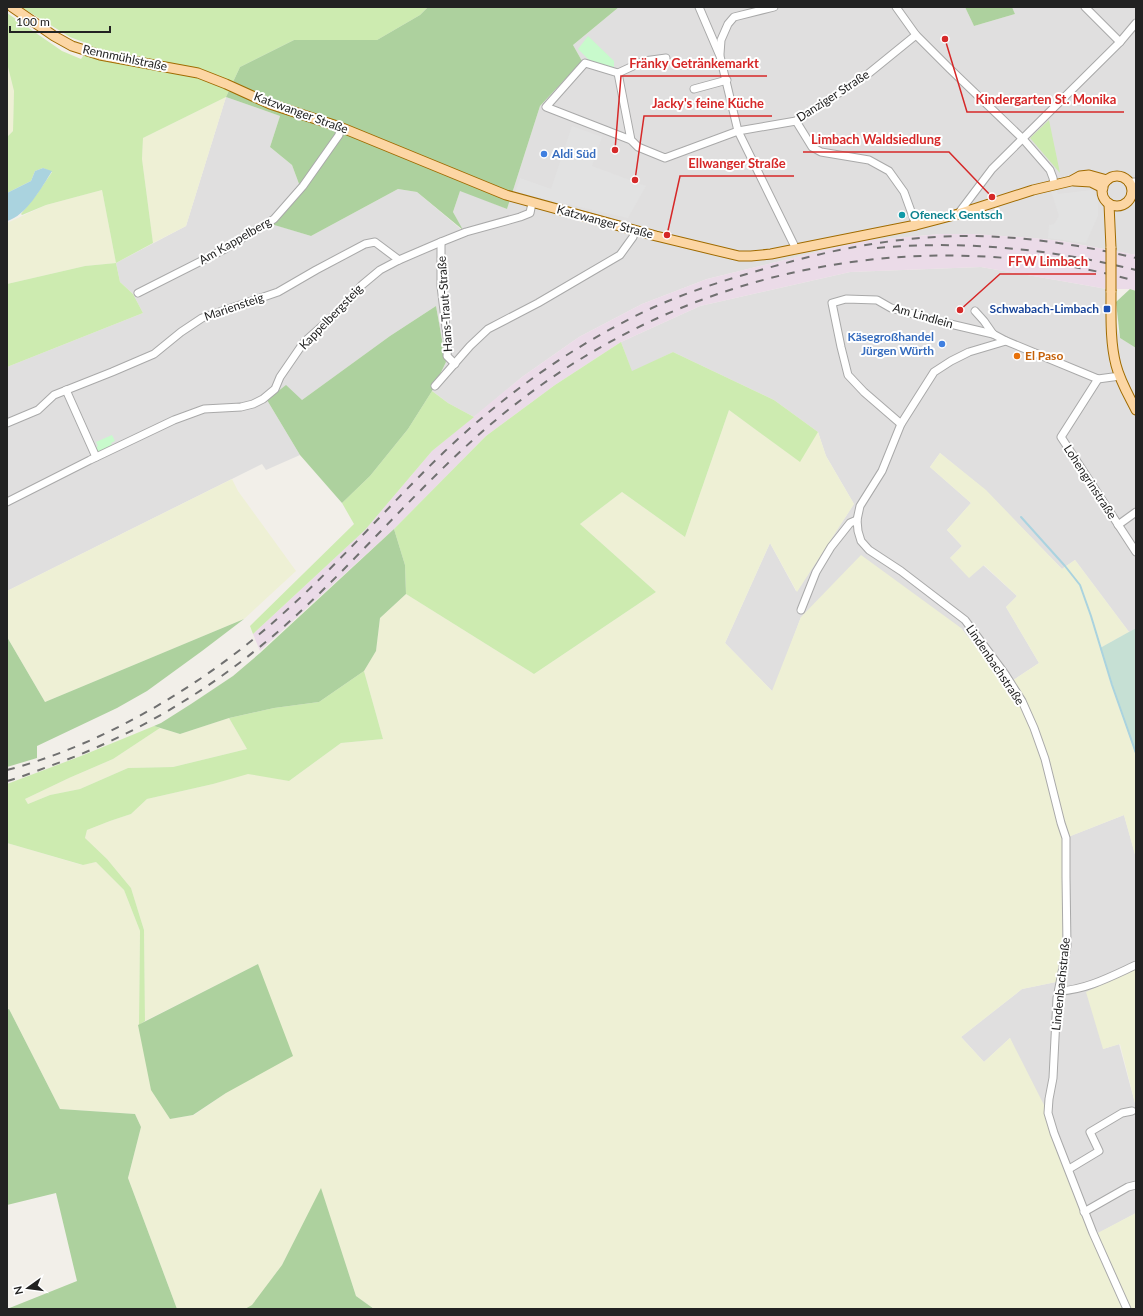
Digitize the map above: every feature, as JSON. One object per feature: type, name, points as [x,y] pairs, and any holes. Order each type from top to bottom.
[{"type":"main road","name":"Rennmühlstraße","points":[[12,7],[54,36],[72,46],[100,55],[178,68]]},
{"type":"main road","name":"Katzwanger Straße","points":[[178,68],[198,73],[216,80],[270,104],[340,127],[506,195],[656,236],[739,256],[771,254],[916,225],[958,214],[1089,174],[1105,184]]},
{"type":"main road","points":[[1112,178],[1124,178],[1132,182],[1131,187],[1134,191],[1126,203],[1121,206],[1115,206],[1109,204],[1105,200],[1102,194],[1105,184],[1112,178]]},
{"type":"main road","points":[[1109,204],[1111,230],[1112,339],[1116,366],[1136,410]]},
{"type":"main road","points":[[1111,230],[1121,206]]},
{"type":"street","points":[[699,7],[720,56],[727,80],[738,131],[796,249]]},
{"type":"street","points":[[720,56],[722,40],[728,24],[734,17],[774,7]]},
{"type":"street","points":[[896,7],[916,35],[1023,139],[1050,170],[1054,184]]},
{"type":"street","points":[[1085,7],[1120,42]]},
{"type":"street","points":[[958,214],[992,169],[1120,42],[1136,23]]},
{"type":"street","name":"Danziger Straße","points":[[618,73],[584,63],[546,107],[631,140],[638,147],[665,158],[738,131],[796,121],[868,74],[916,35]]},
{"type":"street","points":[[631,140],[618,73],[644,61],[666,58]]},
{"type":"street","points":[[694,89],[727,80]]},
{"type":"street","points":[[796,121],[812,147],[821,152],[869,160],[889,171],[904,192],[916,225]]},
{"type":"street","name":"Am Kappelberg","points":[[138,293],[225,248],[274,219],[303,186],[339,135],[340,127]]},
{"type":"street","name":"Kappelbergsteig","points":[[7,502],[174,420],[204,409],[241,407],[253,404],[263,399],[275,389],[280,377],[304,342],[340,310],[362,286],[380,270],[399,260],[466,232],[530,213],[532,203]]},
{"type":"street","points":[[435,386],[470,346],[488,329],[538,303],[620,255],[634,237],[635,230]]},
{"type":"street","name":"Mariensteig","points":[[7,423],[38,410],[54,395],[154,354],[181,332],[202,318],[278,292],[365,244],[375,242],[399,260]]},
{"type":"street","name":"Hans-Traut-Straße","points":[[441,242],[441,286],[448,356],[455,364]]},
{"type":"street","name":"Am Lindlein","points":[[901,424],[864,392],[848,375],[832,303],[846,299],[877,300],[892,308],[993,334]]},
{"type":"street","points":[[975,310],[993,334],[1006,341],[1098,379],[1120,376]]},
{"type":"street","name":"Lindenbachstraße","points":[[1006,341],[970,352],[951,361],[934,372],[901,424],[882,471],[860,506],[857,520],[858,531],[861,541],[869,550],[901,571],[965,620],[1005,674],[1022,701],[1034,728],[1045,759],[1066,838],[1067,946],[1058,991],[1053,1078],[1048,1113],[1084,1212],[1128,1309]]},
{"type":"street","name":"Lohengrinstraße","points":[[1098,379],[1061,437],[1136,552]]},
{"type":"street","points":[[66,390],[96,457]]},
{"type":"street","name":"Lohengrinstraße","points":[[1118,525],[1136,512]]},
{"type":"street","points":[[801,610],[816,572],[831,546],[850,523],[857,520]]},
{"type":"street","points":[[1058,991],[1070,991],[1097,982],[1136,965]]},
{"type":"street","points":[[1068,1169],[1099,1151],[1090,1132],[1122,1113],[1132,1111]]},
{"type":"street","points":[[1084,1212],[1128,1187],[1136,1185]]},
{"type":"shaded area","points":[[619,7],[965,7],[974,26],[1015,14],[1012,7],[1136,7],[1136,255],[1061,241],[973,234],[940,234],[862,241],[707,279],[642,304],[579,337],[522,377],[474,417],[448,403],[432,391],[446,362],[436,306],[390,336],[302,400],[267,400],[300,455],[266,470],[262,464],[7,591],[7,367],[143,313],[133,294],[120,282],[116,263],[186,226],[226,97],[280,116],[270,147],[292,165],[302,192],[272,224],[311,236],[398,189],[417,192],[462,230],[453,212],[460,190],[507,209],[540,106],[582,61],[573,45]]},
{"type":"shaded area","points":[[572,126],[602,137],[592,166],[646,186],[628,218],[515,192],[520,178],[551,189]]},
{"type":"shaded area","points":[[1056,190],[1058,194],[1092,190],[1098,197],[1098,216],[1086,243],[1048,238],[1049,225],[1054,224],[1059,216],[1051,191]]},
{"type":"shaded area","points":[[940,234],[973,234],[1061,241],[1136,255],[1136,291],[1130,289],[1107,289],[981,267],[850,272],[700,306],[621,342],[555,385],[486,436],[394,529],[260,651],[253,634],[365,530],[432,451],[522,377],[579,337],[642,304],[707,279],[862,241]]},
{"type":"shaded area","points":[[981,267],[1107,289],[1120,338],[1136,348],[1136,628],[1129,632],[1075,560],[1062,569],[986,491],[940,453],[930,467],[971,503],[947,530],[962,546],[950,558],[983,565],[1017,596],[1006,607],[1039,663],[1006,685],[961,628],[801,617],[773,692],[725,643],[770,543],[796,591],[854,504],[826,456],[818,432],[774,400],[673,352],[632,372],[621,342],[700,306],[850,272]]},
{"type":"shaded area","points":[[1124,815],[1136,858],[1136,968],[1103,1049],[1119,1044],[1136,1107],[1136,1213],[1091,1237],[1010,1038],[984,1062],[961,1037],[1022,989],[1056,982],[1062,945],[1068,837]]},
{"type":"green space","points":[[21,7],[428,7],[420,15],[377,40],[294,40],[240,67],[226,97],[143,138],[142,159],[153,243],[116,263],[102,190],[46,205],[22,215],[21,214],[52,172],[43,168],[35,171],[31,181],[7,193],[7,137],[13,131],[14,91],[7,63],[7,13],[62,51],[81,59],[91,45],[70,37]]},
{"type":"green space","points":[[428,7],[619,7],[573,45],[582,61],[540,106],[507,209],[460,191],[453,212],[463,230],[417,192],[398,189],[311,236],[271,224],[302,192],[292,165],[270,147],[280,116],[226,97],[240,67],[294,40],[377,40],[420,15]]},
{"type":"green space","points":[[965,7],[1012,7],[1015,14],[974,26]]},
{"type":"green space","points":[[588,36],[614,61],[614,69],[591,62],[578,49]]},
{"type":"green space","points":[[7,63],[14,91],[13,131],[7,137]]},
{"type":"green space","points":[[226,97],[186,226],[153,243],[142,159],[143,138]]},
{"type":"green space","points":[[1049,120],[1060,173],[1030,138]]},
{"type":"green space","points":[[102,190],[116,263],[85,266],[7,284],[7,223],[46,205]]},
{"type":"green space","points":[[116,263],[120,282],[133,294],[143,313],[7,367],[7,284],[85,266]]},
{"type":"green space","points":[[1130,289],[1136,291],[1136,348],[1120,338],[1116,302]]},
{"type":"green space","points":[[436,306],[446,362],[432,391],[408,429],[370,476],[342,503],[300,455],[267,400],[286,385],[302,400],[390,336]]},
{"type":"green space","points":[[621,342],[632,371],[673,352],[774,400],[818,432],[800,462],[729,410],[685,537],[622,492],[580,524],[656,592],[534,674],[406,594],[405,565],[394,529],[486,436],[555,385]]},
{"type":"green space","points":[[432,391],[448,403],[474,417],[432,451],[365,530],[253,634],[250,626],[354,524],[342,503],[370,476],[408,429]]},
{"type":"green space","points":[[729,410],[799,461],[818,432],[826,456],[854,504],[797,592],[770,543],[725,643],[772,691],[801,617],[861,555],[961,628],[1006,685],[1039,663],[1006,607],[1017,596],[984,565],[969,578],[950,558],[962,546],[947,530],[971,503],[930,467],[940,453],[986,490],[1062,569],[1075,560],[1129,632],[1100,648],[1136,756],[1136,858],[1124,815],[1068,837],[1062,945],[1056,982],[1022,989],[961,1037],[984,1062],[1010,1038],[1045,1107],[1092,1236],[1136,1213],[1136,1309],[374,1309],[356,1296],[321,1189],[282,1265],[252,1306],[245,1309],[177,1309],[128,1178],[141,1127],[135,1114],[60,1109],[9,1009],[7,1010],[7,843],[82,865],[96,862],[124,890],[140,931],[139,1025],[151,1089],[170,1119],[194,1115],[226,1093],[258,964],[145,1021],[144,930],[131,888],[107,859],[85,838],[87,830],[131,814],[147,799],[213,784],[248,773],[289,781],[341,743],[383,739],[364,671],[376,651],[380,618],[406,594],[534,674],[656,592],[580,524],[622,492],[685,537]]},
{"type":"green space","points":[[112,435],[115,441],[111,443],[113,447],[98,454],[94,448],[98,446],[96,442]]},
{"type":"green space","points":[[232,479],[238,491],[296,571],[244,619],[45,702],[7,637],[7,591]]},
{"type":"green space","points":[[394,529],[405,565],[406,594],[380,618],[376,651],[364,671],[319,702],[274,708],[229,718],[180,734],[154,726],[161,723],[233,676],[260,653]]},
{"type":"green space","points":[[244,619],[147,691],[117,708],[37,746],[37,758],[7,767],[7,637],[45,702]]},
{"type":"green space","points":[[1136,628],[1136,756],[1100,648]]},
{"type":"green space","points":[[364,671],[383,739],[341,743],[289,781],[248,774],[213,784],[147,799],[131,814],[87,830],[85,838],[107,859],[131,888],[144,930],[145,1021],[139,1025],[140,931],[124,890],[96,862],[83,865],[7,843],[7,784],[154,726],[160,728],[113,759],[25,799],[28,804],[50,795],[80,789],[128,768],[173,767],[247,749],[229,718],[274,708],[319,702]]},
{"type":"green space","points":[[229,718],[247,749],[173,767],[128,768],[80,789],[50,795],[28,804],[25,799],[113,759],[160,728],[180,734]]},
{"type":"green space","points":[[258,964],[293,1056],[226,1093],[193,1115],[170,1119],[151,1090],[138,1025]]},
{"type":"green space","points":[[1136,968],[1136,1107],[1120,1044],[1103,1049],[1086,992]]},
{"type":"green space","points":[[9,1009],[60,1109],[135,1114],[141,1127],[128,1178],[177,1309],[7,1309],[77,1281],[56,1193],[7,1205],[7,1010]]},
{"type":"green space","points":[[321,1188],[356,1296],[374,1309],[245,1309],[252,1305],[282,1265]]},
{"type":"water","points":[[43,168],[52,171],[38,193],[21,213],[7,221],[7,193],[31,181],[35,171]]},
{"type":"waterway","points":[[1021,517],[1080,585],[1112,685],[1136,753]]},
{"type":"railway","points":[[7,770],[43,759],[80,745],[116,728],[185,689],[218,666],[278,618],[300,598],[444,452],[492,410],[542,371],[596,337],[652,308],[716,283],[749,273],[828,252],[898,240],[989,236],[1074,245],[1136,258]]},
{"type":"railway","points":[[877,248],[942,245],[1007,248],[1072,257],[1136,270]]},
{"type":"railway","points":[[7,781],[29,774],[119,737],[153,720],[216,680],[246,658],[303,609],[474,439],[545,382],[621,336],[701,300],[785,274],[871,260],[959,256],[1048,263],[1136,281]]},
{"type":"place","name":"Kindergarten St. Monika","points":[[945,39]]},
{"type":"place","name":"Fränky Getränkemarkt","points":[[615,150]]},
{"type":"place","name":"Aldi Süd","points":[[544,154]]},
{"type":"place","name":"Jacky's feine Küche","points":[[635,180]]},
{"type":"place","name":"Limbach Waldsiedlung","points":[[992,197]]},
{"type":"place","name":"Ofeneck Gentsch","points":[[902,215]]},
{"type":"place","name":"Ellwanger Straße","points":[[667,235]]},
{"type":"place","name":"Schwabach-Limbach","points":[[1107,309]]},
{"type":"place","name":"FFW Limbach","points":[[960,310]]},
{"type":"place","name":"Käsegroßhandel Jürgen Würth","points":[[942,344]]},
{"type":"place","name":"El Paso","points":[[1017,356]]}]
